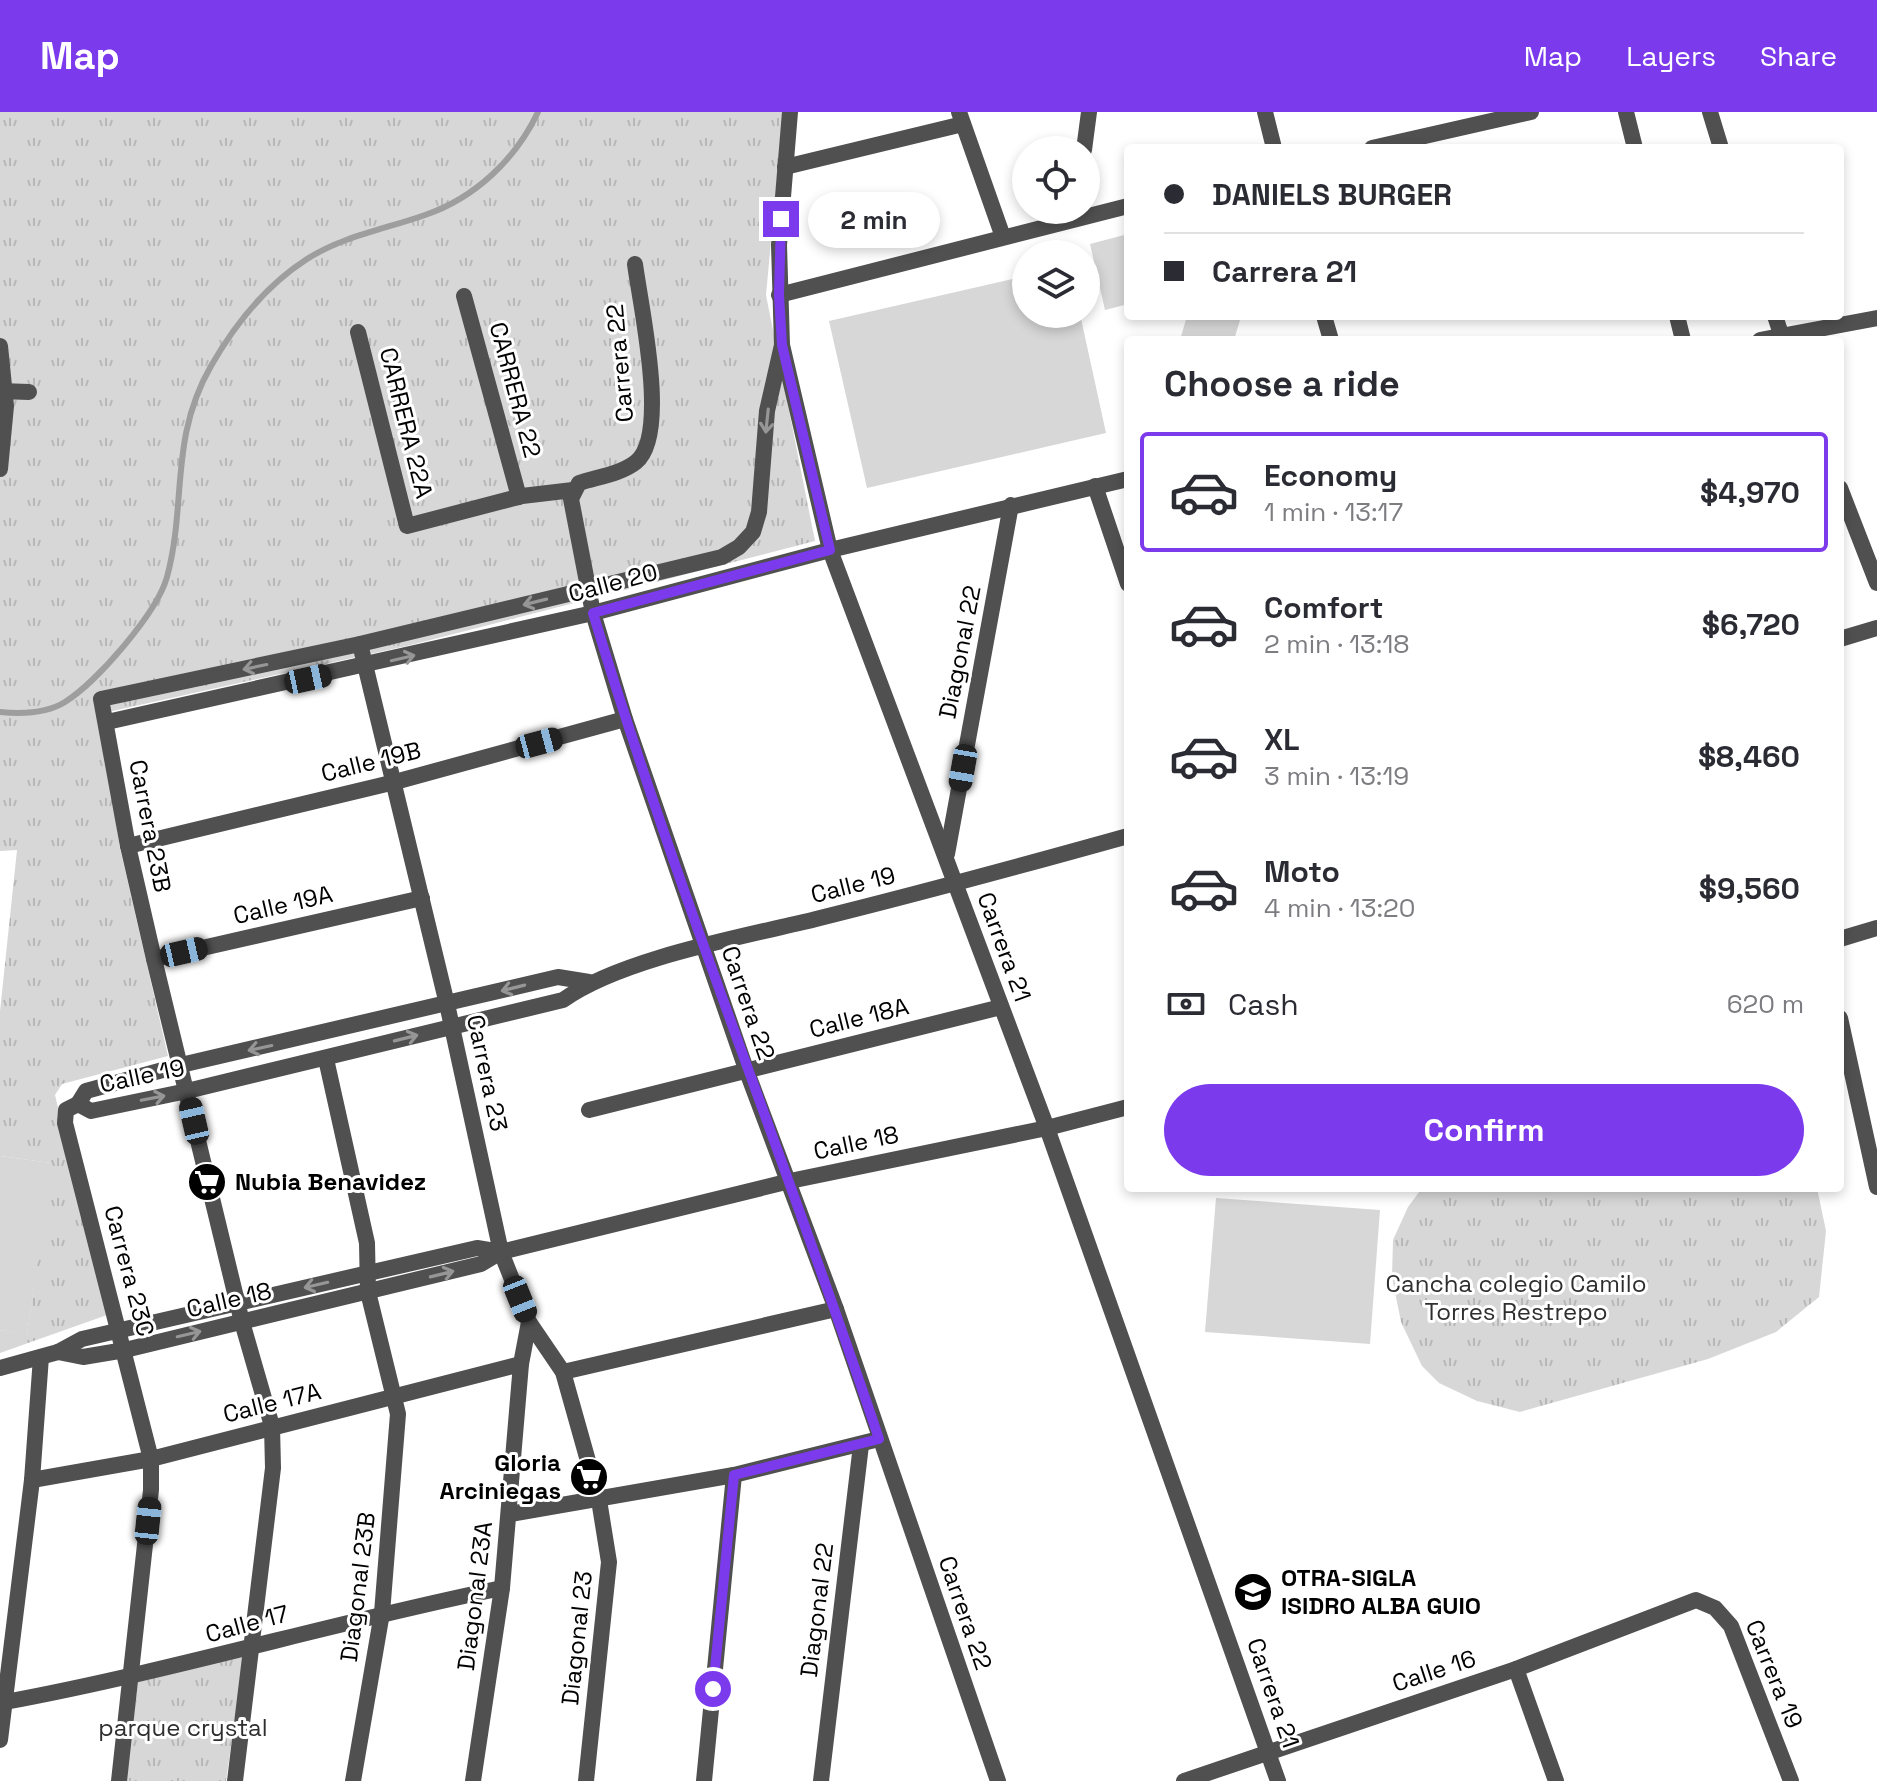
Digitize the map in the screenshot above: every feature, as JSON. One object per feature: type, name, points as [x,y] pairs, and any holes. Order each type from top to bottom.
[{"type":"street","name":"Carrera 21","points":[[790,112],[779,295],[782,345],[830,550],[1047,1128],[1278,1781]]},
{"type":"street","points":[[1086,136],[1089,112]]},
{"type":"street","points":[[1265,112],[1273,144]]},
{"type":"street","points":[[1386,144],[1478,118],[1531,112]]},
{"type":"street","points":[[1626,112],[1634,144]]},
{"type":"street","points":[[1710,112],[1720,144]]},
{"type":"street","points":[[785,167],[961,118],[1003,237]]},
{"type":"street","points":[[1100,210],[1124,207]]},
{"type":"street","points":[[779,295],[1044,224]]},
{"type":"street","name":"Carrera 22","points":[[635,264],[651,384],[652,416],[646,451],[626,468],[579,483],[571,499],[593,613],[625,719],[703,947],[836,1309],[998,1781]]},
{"type":"street","name":"CARRERA 22","points":[[464,296],[519,497]]},
{"type":"street","points":[[1792,336],[1877,318]]},
{"type":"street","name":"CARRERA 22A","points":[[358,332],[407,526],[519,497]]},
{"type":"street","points":[[360,644],[722,557],[739,547],[753,532],[759,512],[767,411],[782,345]]},
{"type":"street","points":[[0,346],[3,391],[0,469]]},
{"type":"street","points":[[3,391],[29,392]]},
{"type":"street","name":"Calle 20","points":[[107,722],[365,667],[593,613],[830,550],[1124,480]]},
{"type":"street","points":[[1095,486],[1124,572]]},
{"type":"street","points":[[519,497],[573,490]]},
{"type":"street","points":[[1844,498],[1877,583]]},
{"type":"street","name":"Diagonal 22","points":[[946,855],[1011,505]]},
{"type":"street","points":[[1844,638],[1877,628]]},
{"type":"street","name":"Carrera 23","points":[[360,644],[447,1004],[501,1252],[529,1322],[563,1372],[599,1500]]},
{"type":"street","name":"Carrera 23B","points":[[235,1781],[273,1468],[272,1426],[237,1303],[154,959],[128,846],[101,699],[360,644]]},
{"type":"street","name":"Calle 19B","points":[[128,846],[395,782],[625,719]]},
{"type":"street","name":"Calle 19","points":[[589,982],[558,977],[181,1065],[86,1091],[78,1104],[91,1111],[187,1091],[563,1000],[589,982],[703,947],[955,885],[1124,837]]},
{"type":"street","name":"Calle 19A","points":[[154,959],[422,898]]},
{"type":"street","points":[[1844,938],[1877,928]]},
{"type":"street","name":"Calle 18A","points":[[589,1110],[1001,1007]]},
{"type":"street","points":[[1844,1036],[1877,1187]]},
{"type":"street","name":"Diagonal 23B","points":[[326,1059],[367,1243],[368,1292],[394,1397],[398,1431],[382,1613],[353,1781]]},
{"type":"street","name":"Carrera 23C","points":[[78,1104],[66,1110],[65,1123],[151,1459],[132,1678],[119,1781]]},
{"type":"street","name":"Calle 18","points":[[58,1352],[83,1357],[125,1350],[481,1264],[501,1252],[790,1181],[1047,1128],[1124,1108]]},
{"type":"street","name":"Calle 18","points":[[0,1368],[58,1352],[82,1339],[366,1273],[477,1248],[501,1252]]},
{"type":"street","points":[[563,1372],[836,1309]]},
{"type":"street","name":"Diagonal 23A","points":[[473,1781],[502,1588],[521,1364],[529,1322]]},
{"type":"street","points":[[0,1740],[32,1480],[41,1357]]},
{"type":"street","name":"Calle 17A","points":[[32,1480],[151,1459],[521,1364]]},
{"type":"street","points":[[510,1514],[734,1475],[879,1439]]},
{"type":"street","name":"Diagonal 22","points":[[821,1781],[861,1445]]},
{"type":"street","points":[[704,1781],[734,1475]]},
{"type":"street","name":"Diagonal 23","points":[[586,1781],[609,1562],[599,1500]]},
{"type":"street","name":"Calle 17","points":[[5,1702],[132,1678],[382,1613],[502,1588]]},
{"type":"street","name":"Calle 16","points":[[1184,1781],[1516,1669],[1696,1600]]},
{"type":"street","name":"Carrera 19","points":[[1696,1600],[1715,1608],[1731,1626],[1791,1781]]},
{"type":"street","points":[[1516,1669],[1556,1781]]},
{"type":"green space","points":[[0,112],[783,112],[766,295],[815,541],[411,645],[99,714],[120,848],[168,1056],[62,1084],[55,1095],[107,1315],[0,1353],[0,1330],[27,1334],[51,1163],[0,1156],[0,1011],[17,850],[0,851]]},
{"type":"green space","points":[[1124,235],[1124,305],[1105,310],[1100,288],[1100,241]]},
{"type":"green space","points":[[1012,279],[1012,328],[1083,328],[1106,433],[867,488],[829,321]]},
{"type":"green space","points":[[1186,320],[1240,320],[1235,336],[1181,336]]},
{"type":"green space","points":[[0,1156],[52,1163],[27,1335],[0,1330]]},
{"type":"green space","name":"Cancha colegio Camilo Torres Restrepo","points":[[1419,1192],[1818,1192],[1826,1231],[1819,1297],[1776,1332],[1708,1359],[1520,1412],[1477,1401],[1439,1383],[1422,1366],[1401,1322],[1392,1277],[1393,1240],[1408,1207]]},
{"type":"green space","points":[[1216,1198],[1380,1210],[1370,1344],[1205,1332]]},
{"type":"green space","name":"parque crystal","points":[[244,1655],[226,1781],[126,1781],[138,1682]]},
{"type":"waterway","points":[[0,712],[42,711],[65,702],[108,664],[151,609],[167,577],[173,550],[189,419],[211,366],[252,307],[278,281],[321,251],[443,208],[461,198],[506,161],[538,112]]},
{"type":"place","name":"Nubia Benavidez","points":[[207,1182]]},
{"type":"place","name":"Gloria Arciniegas","points":[[589,1477]]},
{"type":"place","name":"OTRA-SIGLA ISIDRO ALBA GUIO","points":[[1253,1592]]},
{"type":"route","points":[[713,1689],[734,1475],[879,1439],[836,1309],[703,947],[625,719],[593,613],[830,550],[782,345],[779,295],[781,219]]}]
